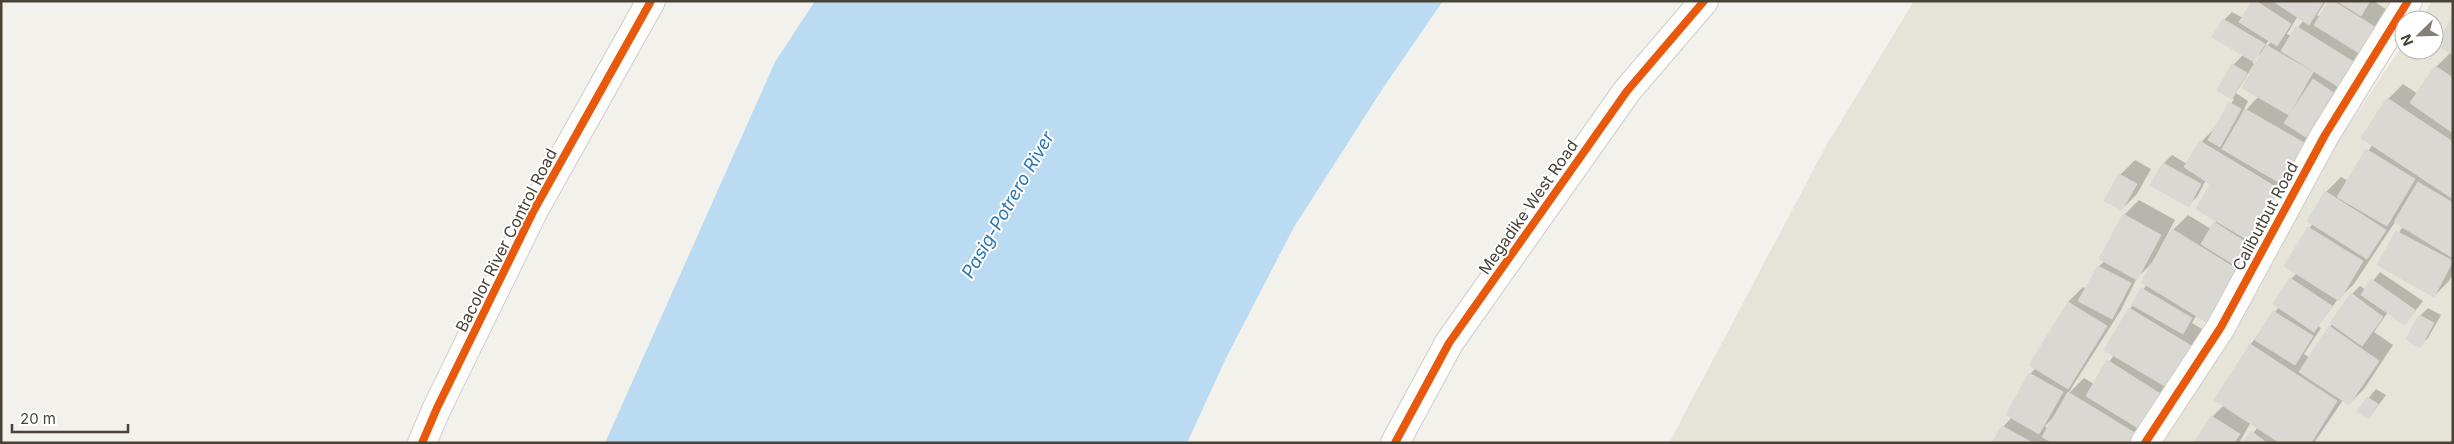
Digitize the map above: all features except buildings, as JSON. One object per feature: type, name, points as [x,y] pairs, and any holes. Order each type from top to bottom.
[{"type":"street","name":"Bacolor River Control Road","points":[[422,443],[437,408],[534,210],[651,1]]},
{"type":"street","name":"Megadike West Road","points":[[1395,443],[1449,343],[1627,90],[1704,1]]},
{"type":"street","name":"Calibutbut Road","points":[[2145,443],[2221,327],[2325,135],[2408,1]]},
{"type":"shaded area","points":[[1914,1],[2418,1],[2412,10],[2394,10],[2394,40],[2147,443],[1669,443],[1826,146]]},
{"type":"shaded area","points":[[2432,1],[2453,1],[2453,443],[2156,443],[2314,177],[2394,58],[2394,60],[2444,60],[2444,10],[2426,10]]},
{"type":"water","name":"Pasig-Potrero River","points":[[815,1],[1443,1],[1383,88],[1294,227],[1226,358],[1187,443],[605,443],[775,62]]},
{"type":"cycle path","points":[[422,443],[437,408],[534,210],[651,1]]},
{"type":"cycle path","points":[[1395,443],[1449,343],[1627,91],[1704,1]]},
{"type":"cycle path","points":[[2145,443],[2221,327],[2325,135],[2408,1]]}]
